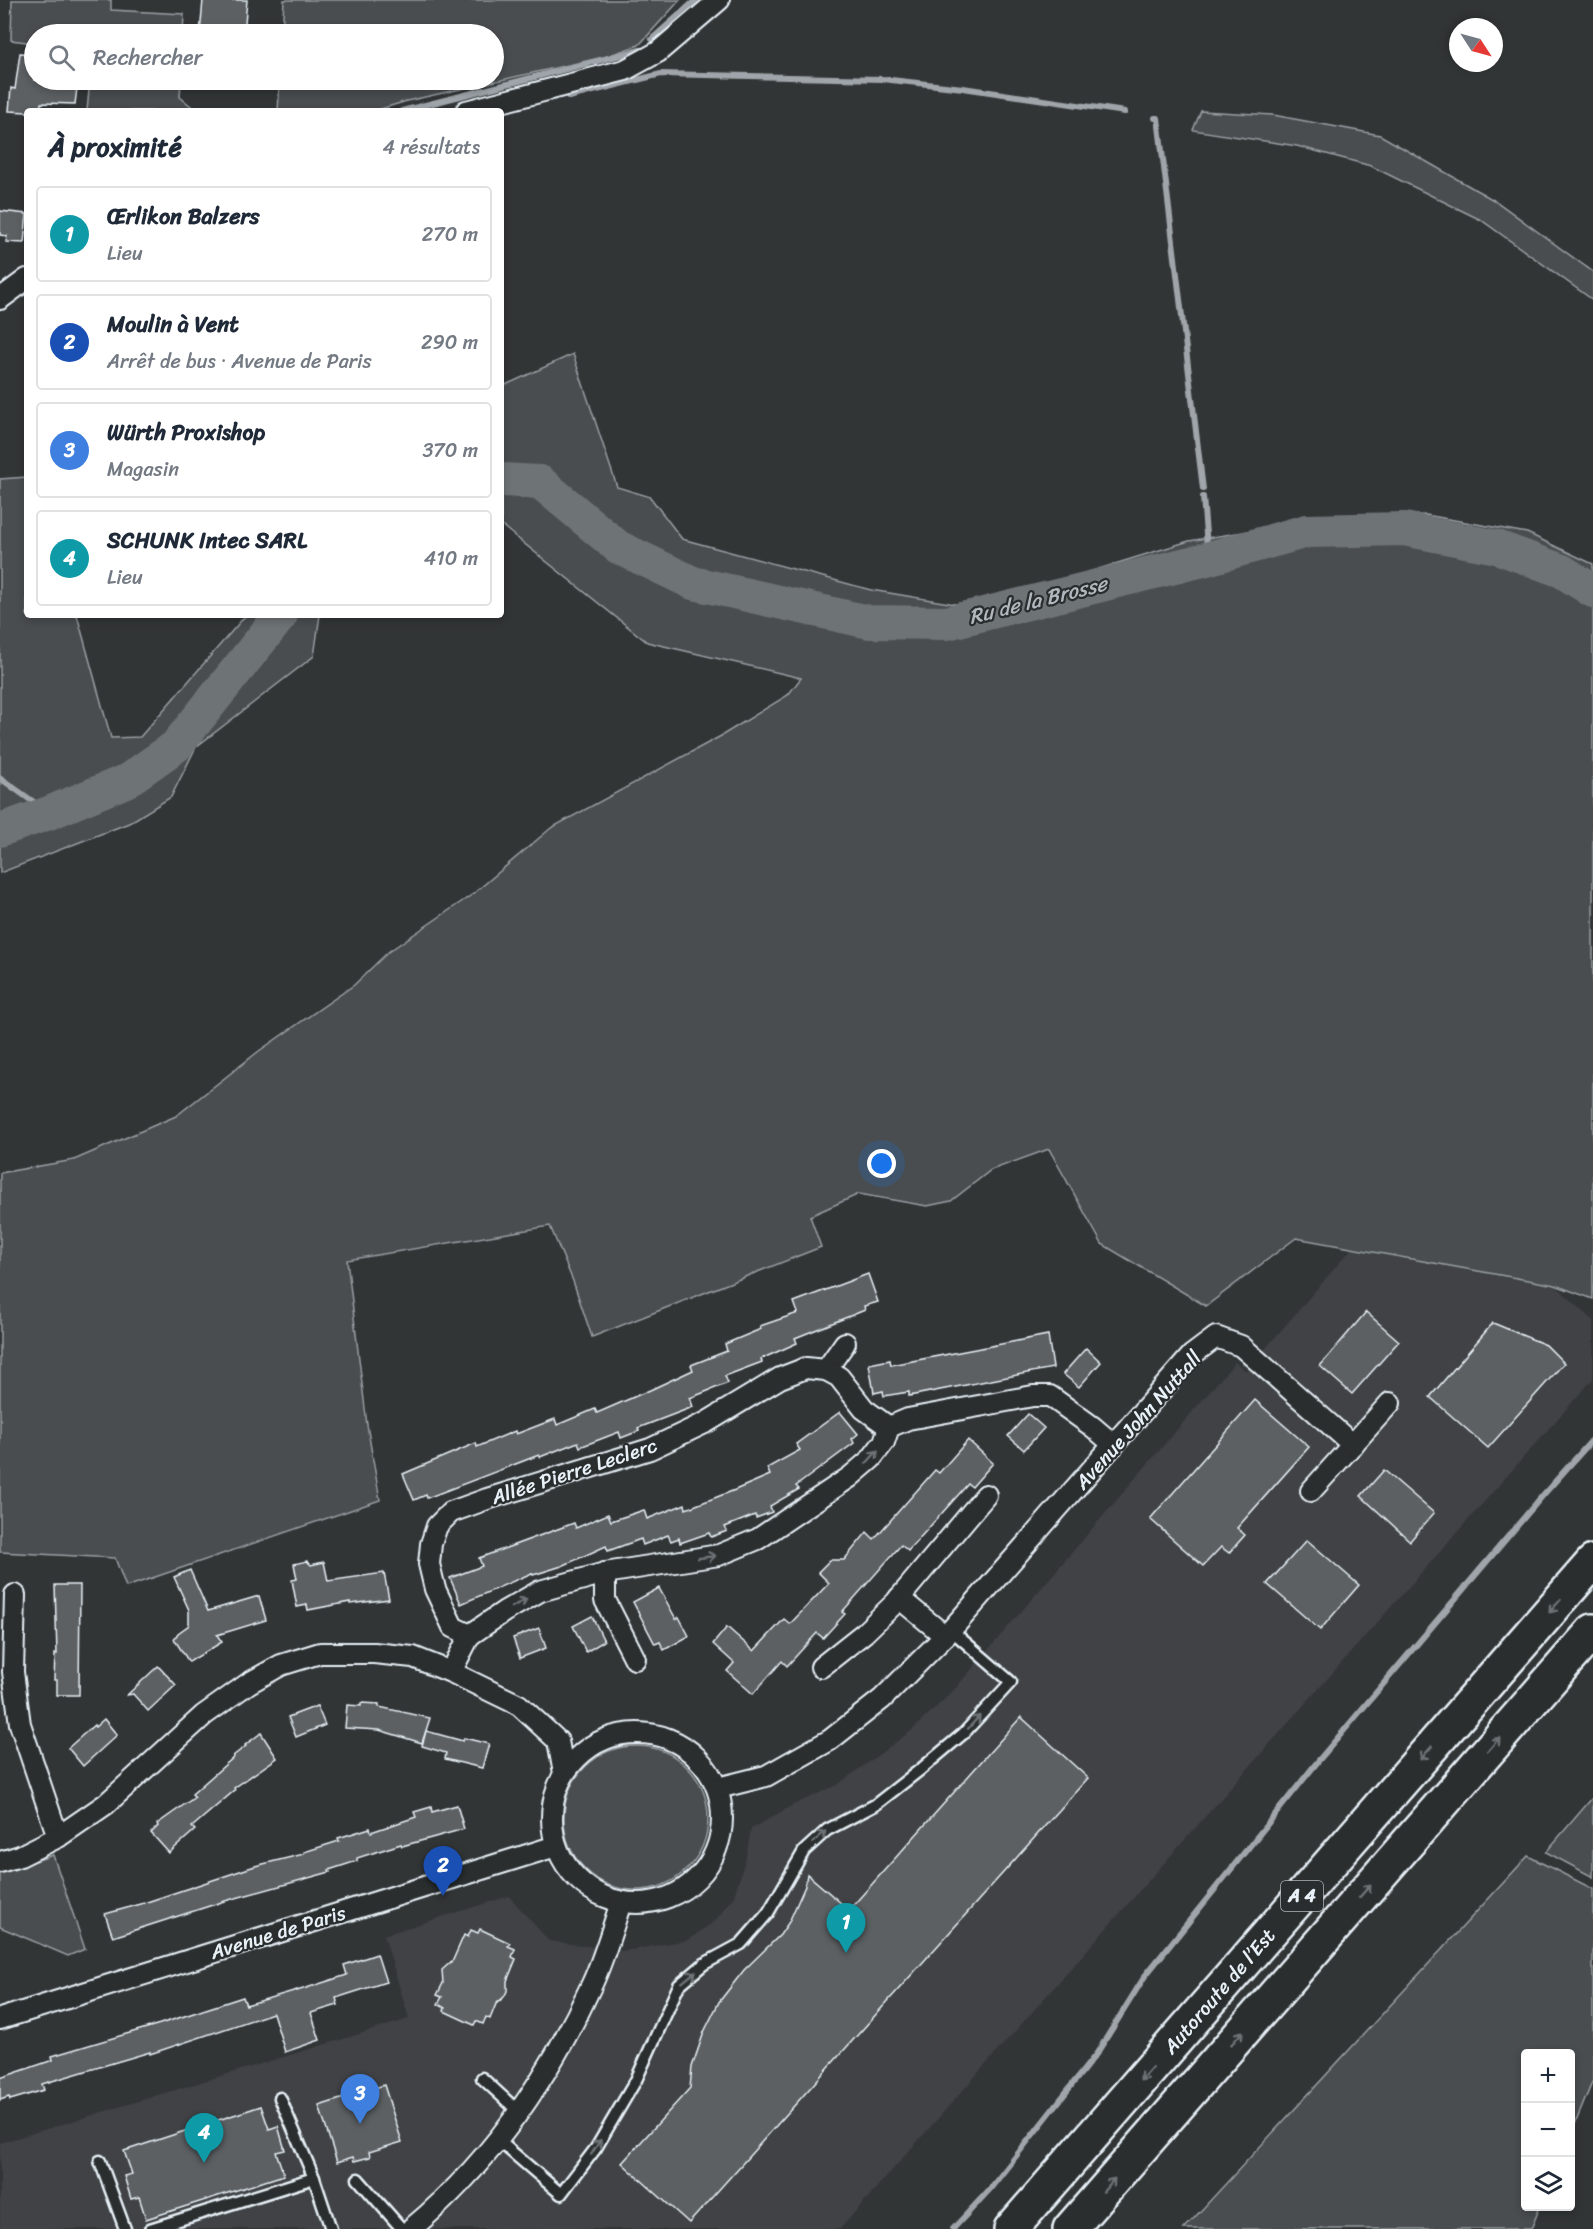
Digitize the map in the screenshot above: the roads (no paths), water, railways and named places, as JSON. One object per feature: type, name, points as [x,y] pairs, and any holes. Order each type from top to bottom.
[{"type":"highway","name":"Autoroute de l’Est","points":[[1011,2229],[1593,1562]]},
{"type":"highway","name":"A 4","points":[[1070,2229],[1593,1631]]},
{"type":"street","points":[[478,108],[625,70],[658,52],[719,0]]},
{"type":"street","points":[[0,299],[24,281]]},
{"type":"street","name":"Avenue John Nuttall","points":[[718,1788],[766,1776],[830,1740],[882,1698],[948,1633],[1192,1355],[1216,1337],[1241,1346],[1353,1445]]},
{"type":"street","points":[[845,1343],[826,1370],[838,1377],[864,1409],[889,1428]]},
{"type":"street","name":"Allée Pierre Leclerc","points":[[470,1635],[453,1627],[435,1589],[429,1564],[431,1544],[437,1526],[451,1512],[650,1449],[707,1422],[780,1378],[806,1368],[826,1370]]},
{"type":"street","points":[[451,1672],[470,1635],[540,1591],[605,1573],[719,1555],[758,1539],[872,1459],[884,1442],[889,1428],[908,1419],[1033,1396],[1050,1396],[1114,1445]]},
{"type":"street","points":[[1311,1491],[1390,1403]]},
{"type":"street","points":[[822,1667],[864,1634],[899,1598],[986,1495]]},
{"type":"street","points":[[605,1573],[605,1600],[635,1659]]},
{"type":"street","points":[[15,1595],[7,1628],[6,1672],[20,1725],[58,1837]]},
{"type":"street","points":[[899,1598],[948,1633]]},
{"type":"street","points":[[0,1862],[20,1856],[58,1837],[106,1804],[204,1716],[249,1683],[281,1665],[320,1653],[374,1653],[413,1657],[451,1672],[519,1705],[558,1740],[564,1773]]},
{"type":"street","points":[[630,1732],[658,1734],[684,1745],[705,1764],[718,1788],[723,1813],[721,1839],[711,1863],[694,1883],[672,1897],[647,1904],[621,1902],[593,1892],[571,1872],[556,1846],[552,1822],[554,1797],[564,1773],[580,1754],[603,1739],[630,1732]]},
{"type":"street","name":"Avenue de Paris","points":[[0,2019],[556,1846]]},
{"type":"street","points":[[411,2229],[477,2167],[532,2094],[592,1984],[621,1902]]},
{"type":"lane","points":[[498,2140],[561,2194],[596,2148],[636,2080],[679,1985],[704,1964],[741,1944],[768,1913],[804,1851],[826,1830],[875,1805],[921,1769],[964,1733],[1011,1682],[948,1633]]},
{"type":"lane","points":[[482,2078],[519,2112]]},
{"type":"lane","points":[[279,2098],[314,2178],[331,2229]]},
{"type":"lane","points":[[100,2161],[125,2229]]},
{"type":"lane","points":[[150,2229],[314,2178]]},
{"type":"lane","points":[[357,2179],[402,2229]]},
{"type":"waterway","points":[[652,39],[696,0]]},
{"type":"waterway","points":[[504,85],[640,50]]},
{"type":"waterway","points":[[569,97],[661,74],[882,79],[963,88],[1125,112]]},
{"type":"waterway","points":[[414,108],[484,90]]},
{"type":"waterway","points":[[1155,118],[1158,118],[1203,489]]},
{"type":"waterway","name":"Ru de la Brosse","points":[[504,480],[540,482],[618,547],[693,583],[869,622],[947,623],[1199,561],[1307,531],[1404,529],[1497,547],[1562,571],[1593,591]]},
{"type":"waterway","points":[[1203,497],[1208,559]]},
{"type":"waterway","name":"Ru de la Brosse","points":[[0,830],[49,813],[128,780],[176,746],[279,618]]},
{"type":"waterway","points":[[0,778],[49,813]]},
{"type":"waterway","points":[[953,2229],[990,2189],[1097,2053],[1145,1976],[1319,1760],[1593,1439]]},
{"type":"place","name":"Moulin à Vent","points":[[443,1896]]},
{"type":"place","name":"Œrlikon Balzers","points":[[846,1953]]},
{"type":"place","name":"Würth Proxishop","points":[[360,2124]]},
{"type":"place","name":"SCHUNK Intec SARL","points":[[204,2163]]}]
